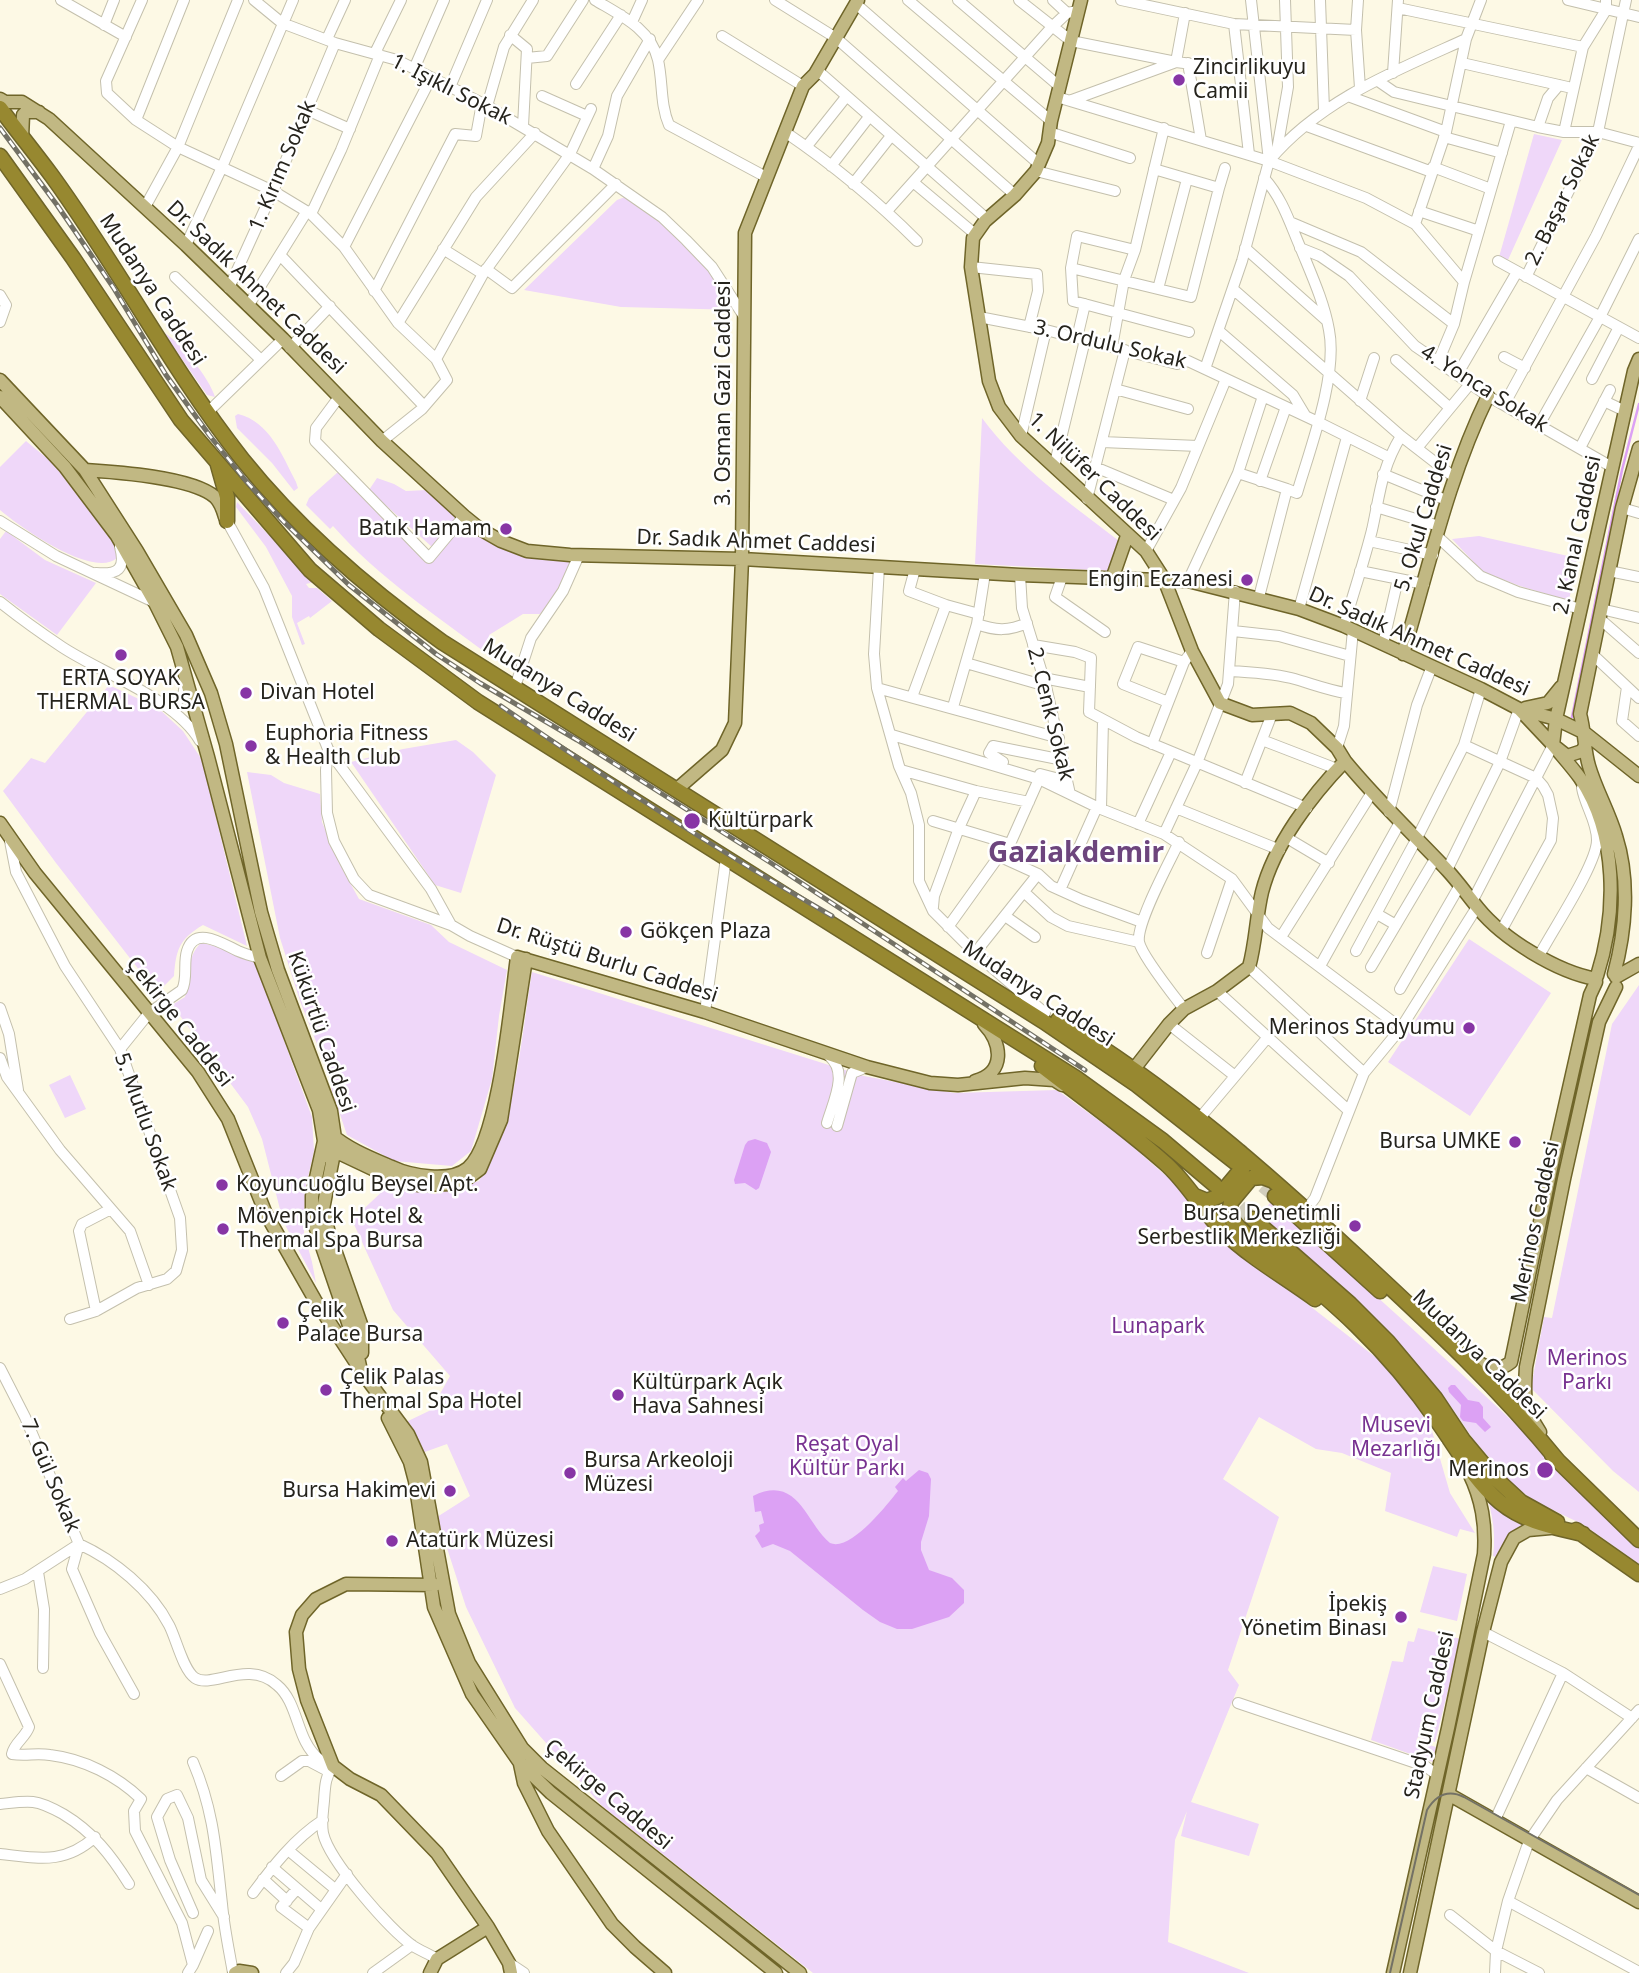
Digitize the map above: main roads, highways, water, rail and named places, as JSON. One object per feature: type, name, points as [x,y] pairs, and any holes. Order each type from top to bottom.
[{"type":"highway","name":"Mudanya Caddesi","points":[[0,108],[52,176],[208,412],[266,487],[359,579],[442,642],[1043,1021],[1237,1156]]},
{"type":"highway","points":[[0,156],[74,258],[181,420],[310,570],[379,629],[478,702],[1076,1078],[1163,1141],[1216,1185]]},
{"type":"highway","points":[[217,460],[227,497],[226,521]]},
{"type":"highway","points":[[940,956],[1045,1013],[1134,1069],[1199,1119],[1237,1156],[1306,1210],[1450,1343],[1519,1413],[1559,1462],[1639,1540]]},
{"type":"highway","points":[[977,1017],[1168,1165],[1225,1234],[1342,1320],[1387,1357]]},
{"type":"highway","points":[[1195,1196],[1207,1201],[1219,1196],[1244,1166],[1237,1156]]},
{"type":"highway","points":[[1272,1181],[1263,1177],[1251,1178],[1231,1202],[1229,1214],[1233,1222],[1320,1293],[1387,1357],[1415,1390],[1466,1466],[1481,1485],[1502,1504],[1528,1520],[1583,1534]]},
{"type":"highway","name":"Mudanya Caddesi","points":[[1275,1196],[1466,1371],[1559,1462]]},
{"type":"highway","points":[[1253,1219],[1350,1304],[1388,1342],[1435,1398],[1463,1440],[1494,1477],[1521,1502],[1583,1534],[1639,1574]]},
{"type":"main road","name":"3. Osman Gazi Caddesi","points":[[676,790],[722,750],[735,723],[742,559],[745,233],[803,86],[817,70],[857,2]]},
{"type":"main road","name":"1. Nilüfer Caddesi","points":[[1075,8],[1071,41],[1048,143],[1037,167],[1015,195],[987,219],[975,234],[971,246],[971,267],[989,381],[999,407],[1021,436],[1146,551],[1164,579],[1192,650],[1220,703],[1252,715],[1290,713],[1311,723],[1337,748],[1341,765]]},
{"type":"main road","name":"Dr. Sadık Ahmet Caddesi","points":[[0,99],[5,102],[22,102],[40,112],[186,245],[382,441],[464,516],[501,541],[527,551],[579,555],[742,559],[1020,575],[1188,581],[1299,609],[1348,628],[1482,689],[1519,709],[1556,719],[1639,776]]},
{"type":"main road","points":[[22,139],[23,115],[26,112],[40,112]]},
{"type":"main road","name":"2. Kanal Caddesi","points":[[1553,745],[1556,719],[1612,467],[1639,359]]},
{"type":"main road","name":"Kükürtlü Caddesi","points":[[0,380],[85,470],[186,635],[211,694],[226,744],[261,912],[278,970],[331,1111],[334,1153],[323,1209],[362,1327],[361,1371]]},
{"type":"main road","name":"5. Okul Caddesi","points":[[1403,654],[1433,555],[1446,500],[1488,396]]},
{"type":"main road","name":"Kükürtlü Caddesi","points":[[0,397],[65,467],[117,536],[177,647],[260,958],[323,1125],[324,1141],[312,1196],[312,1217],[355,1343],[361,1371]]},
{"type":"main road","name":"2. Kanal Caddesi","points":[[1586,739],[1580,713],[1622,508],[1639,450]]},
{"type":"main road","points":[[85,470],[153,478],[200,488],[215,497],[223,507],[226,521]]},
{"type":"main road","points":[[1112,579],[1127,536]]},
{"type":"main road","points":[[1519,709],[1548,703],[1555,698],[1566,677]]},
{"type":"main road","points":[[1519,709],[1581,780],[1599,819],[1608,856],[1609,925],[1596,979],[1598,989],[1611,992],[1616,980],[1639,964]]},
{"type":"main road","points":[[1553,745],[1567,756],[1575,755],[1582,751],[1586,739]]},
{"type":"main road","name":"Merinos Caddesi","points":[[1559,1462],[1527,1412],[1524,1393],[1526,1367],[1564,1179],[1600,1022],[1616,980],[1624,915],[1623,877],[1616,835],[1592,779],[1587,762],[1586,739]]},
{"type":"main road","points":[[1134,1069],[1168,1024],[1184,1009],[1217,991],[1250,967],[1263,889],[1284,844],[1307,808],[1341,765],[1447,870],[1502,931],[1539,956],[1576,975],[1596,979],[1607,971],[1616,980]]},
{"type":"main road","name":"Çekirge Caddesi","points":[[0,823],[10,840],[154,1010],[216,1098],[228,1119],[266,1214],[315,1300],[361,1371],[408,1434],[421,1462],[449,1614],[469,1663],[522,1748],[548,1773],[800,1973]]},
{"type":"main road","points":[[323,1125],[335,1138],[405,1173],[430,1177],[467,1169],[478,1155],[493,1116],[522,958]]},
{"type":"main road","points":[[321,1161],[334,1153],[352,1158],[400,1182],[419,1185],[451,1184],[468,1178],[480,1169],[501,1120],[522,958]]},
{"type":"main road","name":"Dr. Rüştü Burlu Caddesi","points":[[522,958],[705,1012],[867,1067],[930,1083],[958,1085]]},
{"type":"main road","points":[[1616,980],[1639,971]]},
{"type":"main road","name":"Merinos Caddesi","points":[[1450,1343],[1482,1365],[1495,1370],[1511,1362],[1555,1147],[1596,979]]},
{"type":"main road","points":[[958,1085],[985,1078],[993,1071],[997,1062],[999,1049],[995,1036],[977,1017]]},
{"type":"main road","points":[[958,1085],[1025,1078],[1054,1080],[1078,1094]]},
{"type":"main road","name":"Çekirge Caddesi","points":[[361,1371],[410,1462],[435,1607],[472,1694],[520,1763],[551,1793],[776,1973]]},
{"type":"main road","name":"Stadyum Caddesi","points":[[1393,1973],[1483,1554],[1483,1508],[1466,1466]]},
{"type":"main road","points":[[1410,1973],[1483,1632],[1501,1562],[1514,1538],[1528,1530],[1546,1527],[1583,1534]]},
{"type":"main road","points":[[446,1600],[435,1586],[429,1584],[346,1584],[316,1599],[302,1615],[296,1632],[299,1669],[307,1700],[333,1766],[350,1779],[381,1795],[437,1853],[488,1927],[510,1968]]},
{"type":"main road","points":[[522,1748],[520,1763],[524,1783],[543,1822],[612,1924],[665,1973]]},
{"type":"main road","points":[[1450,1795],[1639,1902]]},
{"type":"main road","points":[[430,1973],[437,1958],[488,1927]]},
{"type":"main road","points":[[234,1973],[251,1973]]},
{"type":"waterway","points":[[1572,717],[1622,470],[1639,404]]},
{"type":"tunnel","points":[[1247,1172],[1275,1196]]},
{"type":"tunnel","points":[[1224,1193],[1253,1219]]},
{"type":"tram line","points":[[1390,1973],[1427,1810],[1443,1795],[1464,1797],[1639,1895]]},
{"type":"railway","points":[[0,128],[113,287],[166,375],[210,436],[283,521],[349,585],[436,654],[480,683],[577,740],[771,863],[1085,1070]]},
{"type":"railway","points":[[501,706],[664,814],[832,916]]},
{"type":"place","name":"Zincirlikuyu Camii","points":[[1179,80]]},
{"type":"place","name":"Batık Hamam","points":[[506,529]]},
{"type":"place","name":"Engin Eczanesi","points":[[1247,580]]},
{"type":"place","name":"ERTA SOYAK THERMAL BURSA","points":[[121,655]]},
{"type":"place","name":"Divan Hotel","points":[[246,693]]},
{"type":"place","name":"Euphoria Fitness & Health Club","points":[[251,746]]},
{"type":"place","name":"Kültürpark","points":[[692,821]]},
{"type":"place","name":"Gökçen Plaza","points":[[626,932]]},
{"type":"place","name":"Merinos Stadyumu","points":[[1469,1028]]},
{"type":"place","name":"Bursa UMKE","points":[[1515,1142]]},
{"type":"place","name":"Koyuncuoğlu Beysel Apt.","points":[[222,1185]]},
{"type":"place","name":"Bursa Denetimli Serbestlik Merkezliği","points":[[1355,1226]]},
{"type":"place","name":"Mövenpick Hotel & Thermal Spa Bursa","points":[[223,1229]]},
{"type":"place","name":"Çelik Palace Bursa","points":[[283,1323]]},
{"type":"place","name":"Çelik Palas Thermal Spa Hotel","points":[[326,1390]]},
{"type":"place","name":"Kültürpark Açık Hava Sahnesi","points":[[618,1395]]},
{"type":"place","name":"Merinos","points":[[1545,1470]]},
{"type":"place","name":"Bursa Arkeoloji Müzesi","points":[[570,1473]]},
{"type":"place","name":"Bursa Hakimevi","points":[[450,1491]]},
{"type":"place","name":"Atatürk Müzesi","points":[[392,1541]]},
{"type":"place","name":"İpekiş Yönetim Binası","points":[[1401,1617]]},
{"type":"district","name":"Gaziakdemir","points":[[1076,854]]},
{"type":"park label","name":"Lunapark","points":[[1158,1327]]},
{"type":"park label","name":"Merinos Parkı","points":[[1587,1371]]},
{"type":"park label","name":"Musevi Mezarlığı","points":[[1396,1438]]},
{"type":"park label","name":"Reşat Oyal Kültür Parkı","points":[[847,1457]]}]
